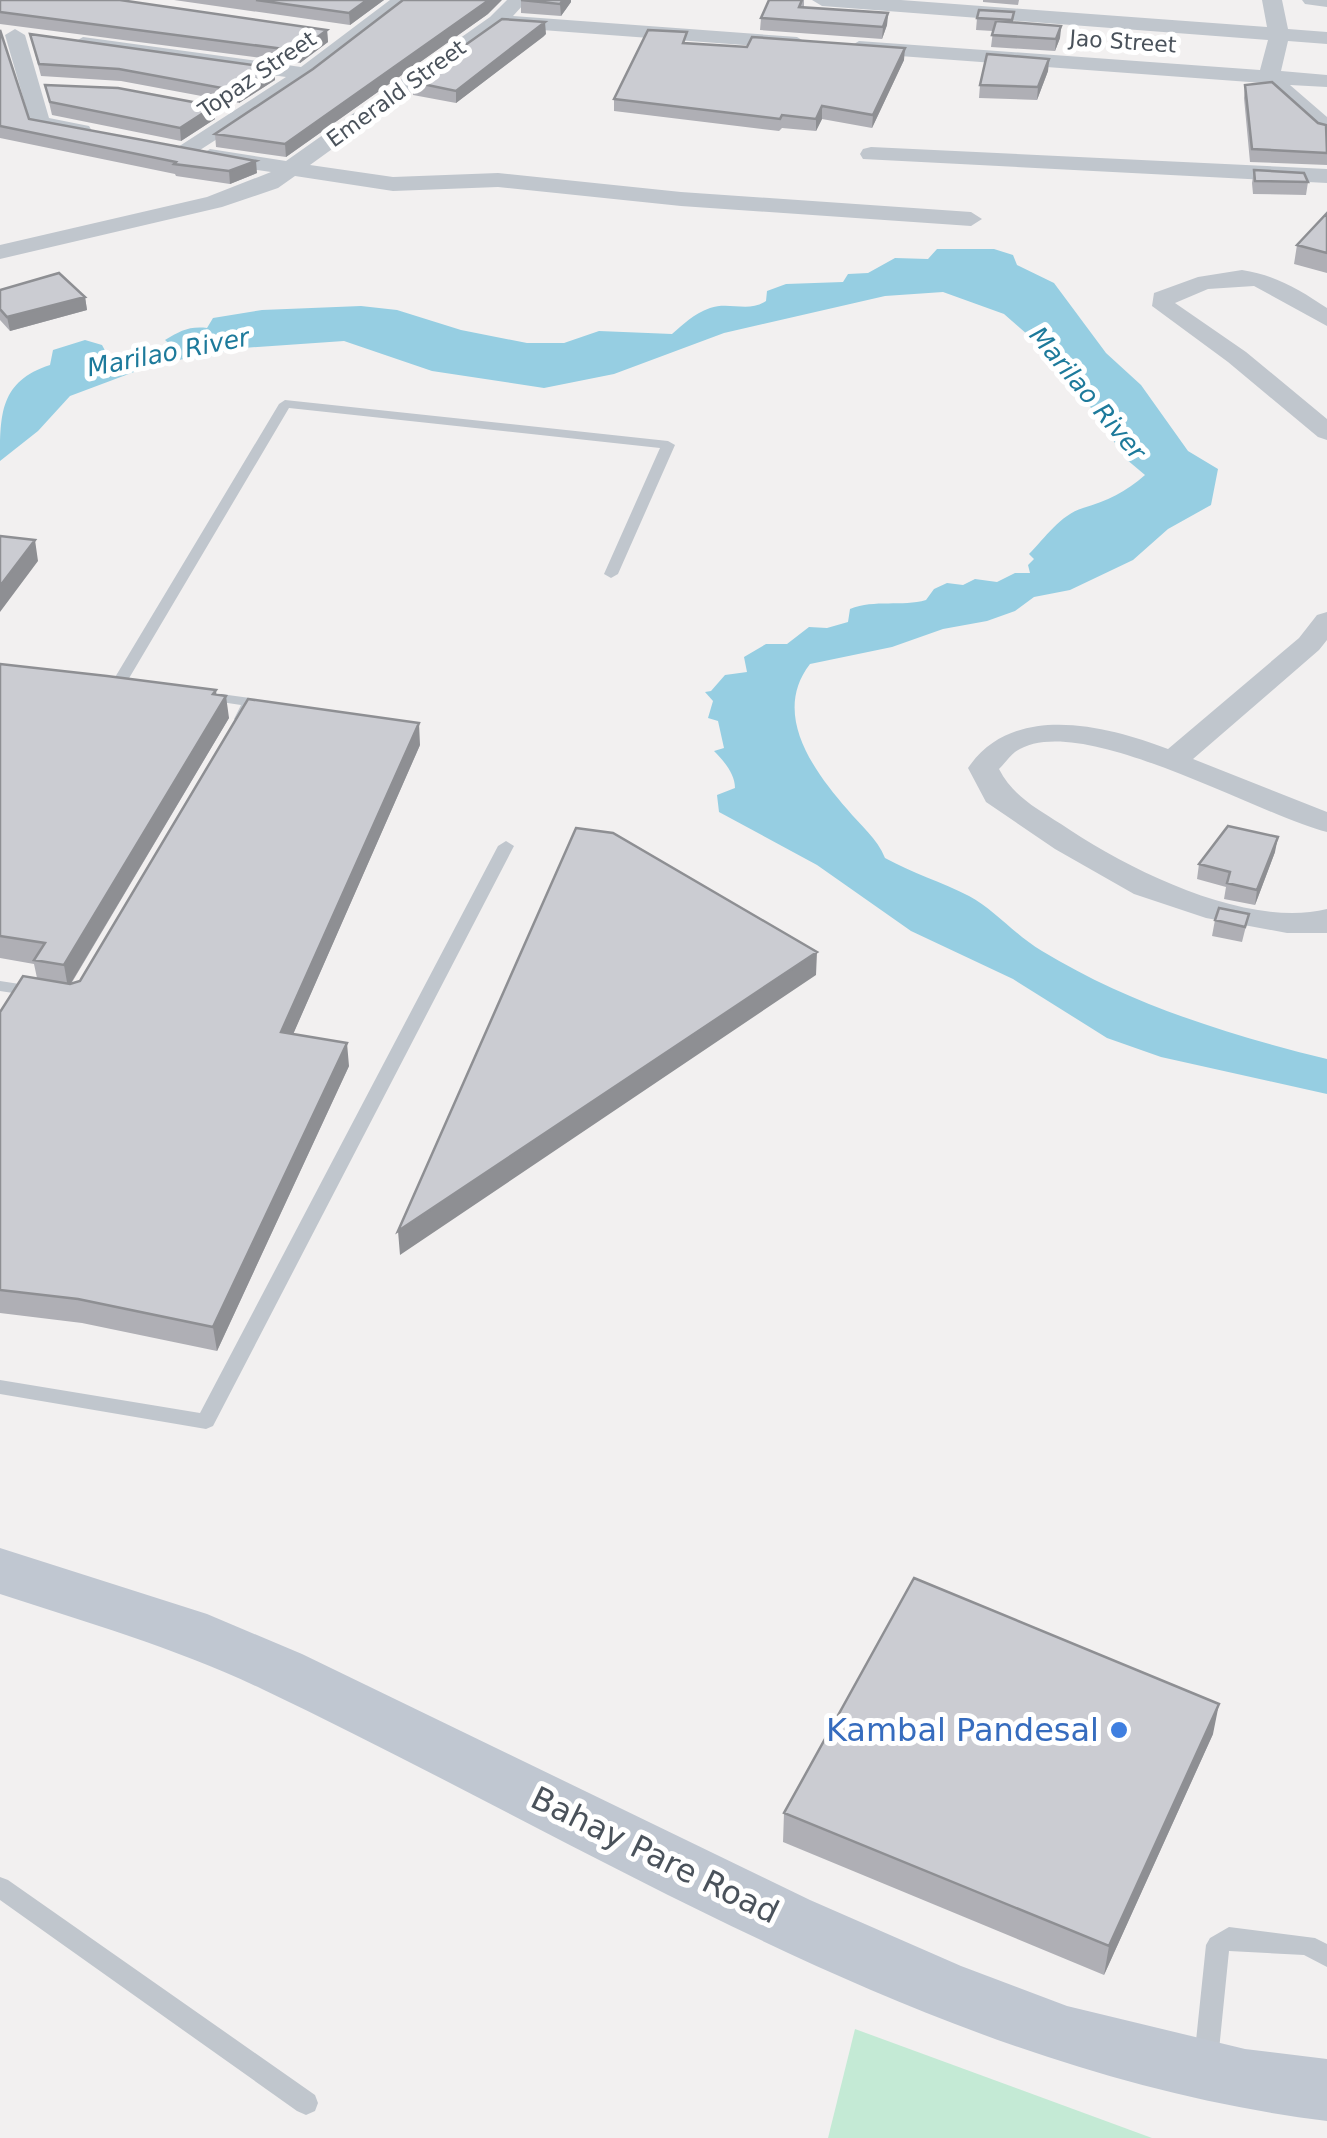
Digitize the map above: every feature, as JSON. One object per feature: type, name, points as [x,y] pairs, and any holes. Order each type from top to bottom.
[{"type":"main road","name":"Bahay Pare Road","points":[[0,1570],[186,1631],[281,1671],[787,1920],[938,1987],[1066,2036],[1206,2071],[1327,2090]]},
{"type":"street","name":"Topaz Street","points":[[280,176],[177,150],[244,114],[304,74],[400,0]]},
{"type":"street","name":"Emerald Street","points":[[280,176],[496,21],[518,0]]},
{"type":"street","points":[[822,0],[1327,38]]},
{"type":"street","points":[[1272,0],[1279,35],[1268,77],[1326,127]]},
{"type":"street","points":[[1312,0],[1327,1]]},
{"type":"street","name":"Jao Street","points":[[496,21],[1327,81]]},
{"type":"street","points":[[317,30],[355,36]]},
{"type":"street","points":[[94,134],[40,123],[40,87],[25,36],[304,74]]},
{"type":"street","points":[[209,108],[244,114]]},
{"type":"street","points":[[870,154],[1327,176]]},
{"type":"street","points":[[0,252],[214,202],[280,176],[418,186],[498,180],[681,199],[971,218]]},
{"type":"street","points":[[1327,319],[1268,280],[1246,275],[1173,291],[1162,298],[1164,306],[1237,358],[1327,432]]},
{"type":"street","points":[[1174,760],[1308,644],[1327,620]]},
{"type":"street","points":[[1327,823],[1117,740],[1055,732],[1006,744],[983,768],[996,795],[1066,842],[1145,887],[1206,908],[1271,920],[1321,924],[1327,920]]},
{"type":"lane","points":[[156,689],[118,684],[285,404],[668,445],[611,574]]},
{"type":"lane","points":[[194,694],[250,702],[231,735]]},
{"type":"lane","points":[[0,1387],[206,1420],[506,846]]},
{"type":"lane","points":[[0,986],[56,995]]},
{"type":"lane","points":[[0,1887],[306,2104]]},
{"type":"lane","points":[[1206,2071],[1218,1945],[1229,1938],[1307,1945],[1327,1956]]},
{"type":"green space","points":[[855,2029],[1152,2138],[828,2138]]},
{"type":"water","name":"Marilao River","points":[[937,249],[994,249],[1013,255],[1017,265],[1054,283],[1106,353],[1141,385],[1188,451],[1218,469],[1211,505],[1168,529],[1133,560],[1070,590],[1034,597],[1015,611],[987,621],[810,664],[799,683],[795,702],[801,740],[821,776],[885,858],[969,896],[1032,945],[1109,987],[1217,1028],[1327,1059],[1327,1094],[1161,1057],[1107,1038],[1013,979],[911,931],[817,865],[719,812],[717,795],[735,788],[735,783],[714,751],[724,748],[718,721],[708,718],[713,701],[705,692],[711,691],[725,675],[747,672],[744,657],[766,644],[787,644],[809,627],[827,628],[848,622],[850,609],[859,606],[917,602],[926,600],[934,589],[947,583],[963,585],[975,579],[997,582],[1015,573],[1030,573],[1028,565],[1034,559],[1029,554],[1060,521],[1116,495],[1145,475],[1126,459],[1060,363],[1004,314],[943,292],[885,296],[724,333],[614,374],[544,388],[432,371],[344,341],[243,348],[150,366],[70,396],[38,431],[0,461],[3,414],[12,390],[33,372],[50,365],[53,350],[85,340],[102,345],[108,356],[173,347],[165,340],[185,330],[207,328],[213,318],[262,310],[361,306],[397,310],[461,330],[527,343],[564,343],[599,331],[672,334],[710,308],[759,304],[766,301],[767,291],[786,284],[843,282],[848,274],[868,273],[895,258],[928,259]]},
{"type":"building","points":[[0,0],[120,0],[327,30],[299,51],[0,12]]},
{"type":"building","points":[[256,0],[367,0],[349,13]]},
{"type":"building","points":[[403,0],[489,0],[285,144],[215,134],[313,69]]},
{"type":"building","points":[[521,0],[563,0],[560,4]]},
{"type":"building","points":[[769,0],[802,0],[799,7],[888,13],[883,27],[761,18]]},
{"type":"building","points":[[979,10],[1014,12],[1012,20],[977,18]]},
{"type":"building","points":[[502,19],[545,22],[456,91],[413,82]]},
{"type":"building","points":[[996,21],[1061,26],[1056,39],[992,35]]},
{"type":"building","points":[[0,30],[29,119],[256,161],[229,171],[174,164],[0,126]]},
{"type":"building","points":[[648,30],[687,32],[683,43],[747,47],[752,37],[905,48],[873,115],[822,106],[816,119],[782,115],[780,119],[614,99]]},
{"type":"building","points":[[30,34],[274,68],[238,91],[119,69],[39,64]]},
{"type":"building","points":[[987,54],[1049,59],[1038,87],[980,85]]},
{"type":"building","points":[[1272,82],[1318,123],[1326,125],[1327,153],[1252,149],[1245,85]]},
{"type":"building","points":[[45,85],[118,88],[214,106],[180,128],[50,102]]},
{"type":"building","points":[[1254,170],[1304,173],[1308,182],[1255,181]]},
{"type":"building","points":[[1327,213],[1327,253],[1297,245]]},
{"type":"building","points":[[59,273],[85,297],[7,317],[0,309],[0,290]]},
{"type":"building","points":[[0,536],[35,540],[0,586]]},
{"type":"building","points":[[0,664],[216,690],[213,694],[226,696],[64,965],[34,960],[45,943],[0,936]]},
{"type":"building","points":[[248,699],[419,723],[281,1032],[347,1043],[213,1327],[78,1299],[0,1290],[0,1012],[23,976],[70,984],[80,981]]},
{"type":"building","points":[[1228,826],[1278,837],[1257,890],[1227,883],[1230,872],[1199,864]]},
{"type":"building","points":[[576,828],[613,833],[817,952],[398,1231]]},
{"type":"building","points":[[1219,908],[1249,914],[1245,927],[1215,920]]},
{"type":"building","points":[[914,1578],[1219,1704],[1109,1946],[784,1813]]},
{"type":"place","name":"Kambal Pandesal","points":[[1119,1730]]}]
